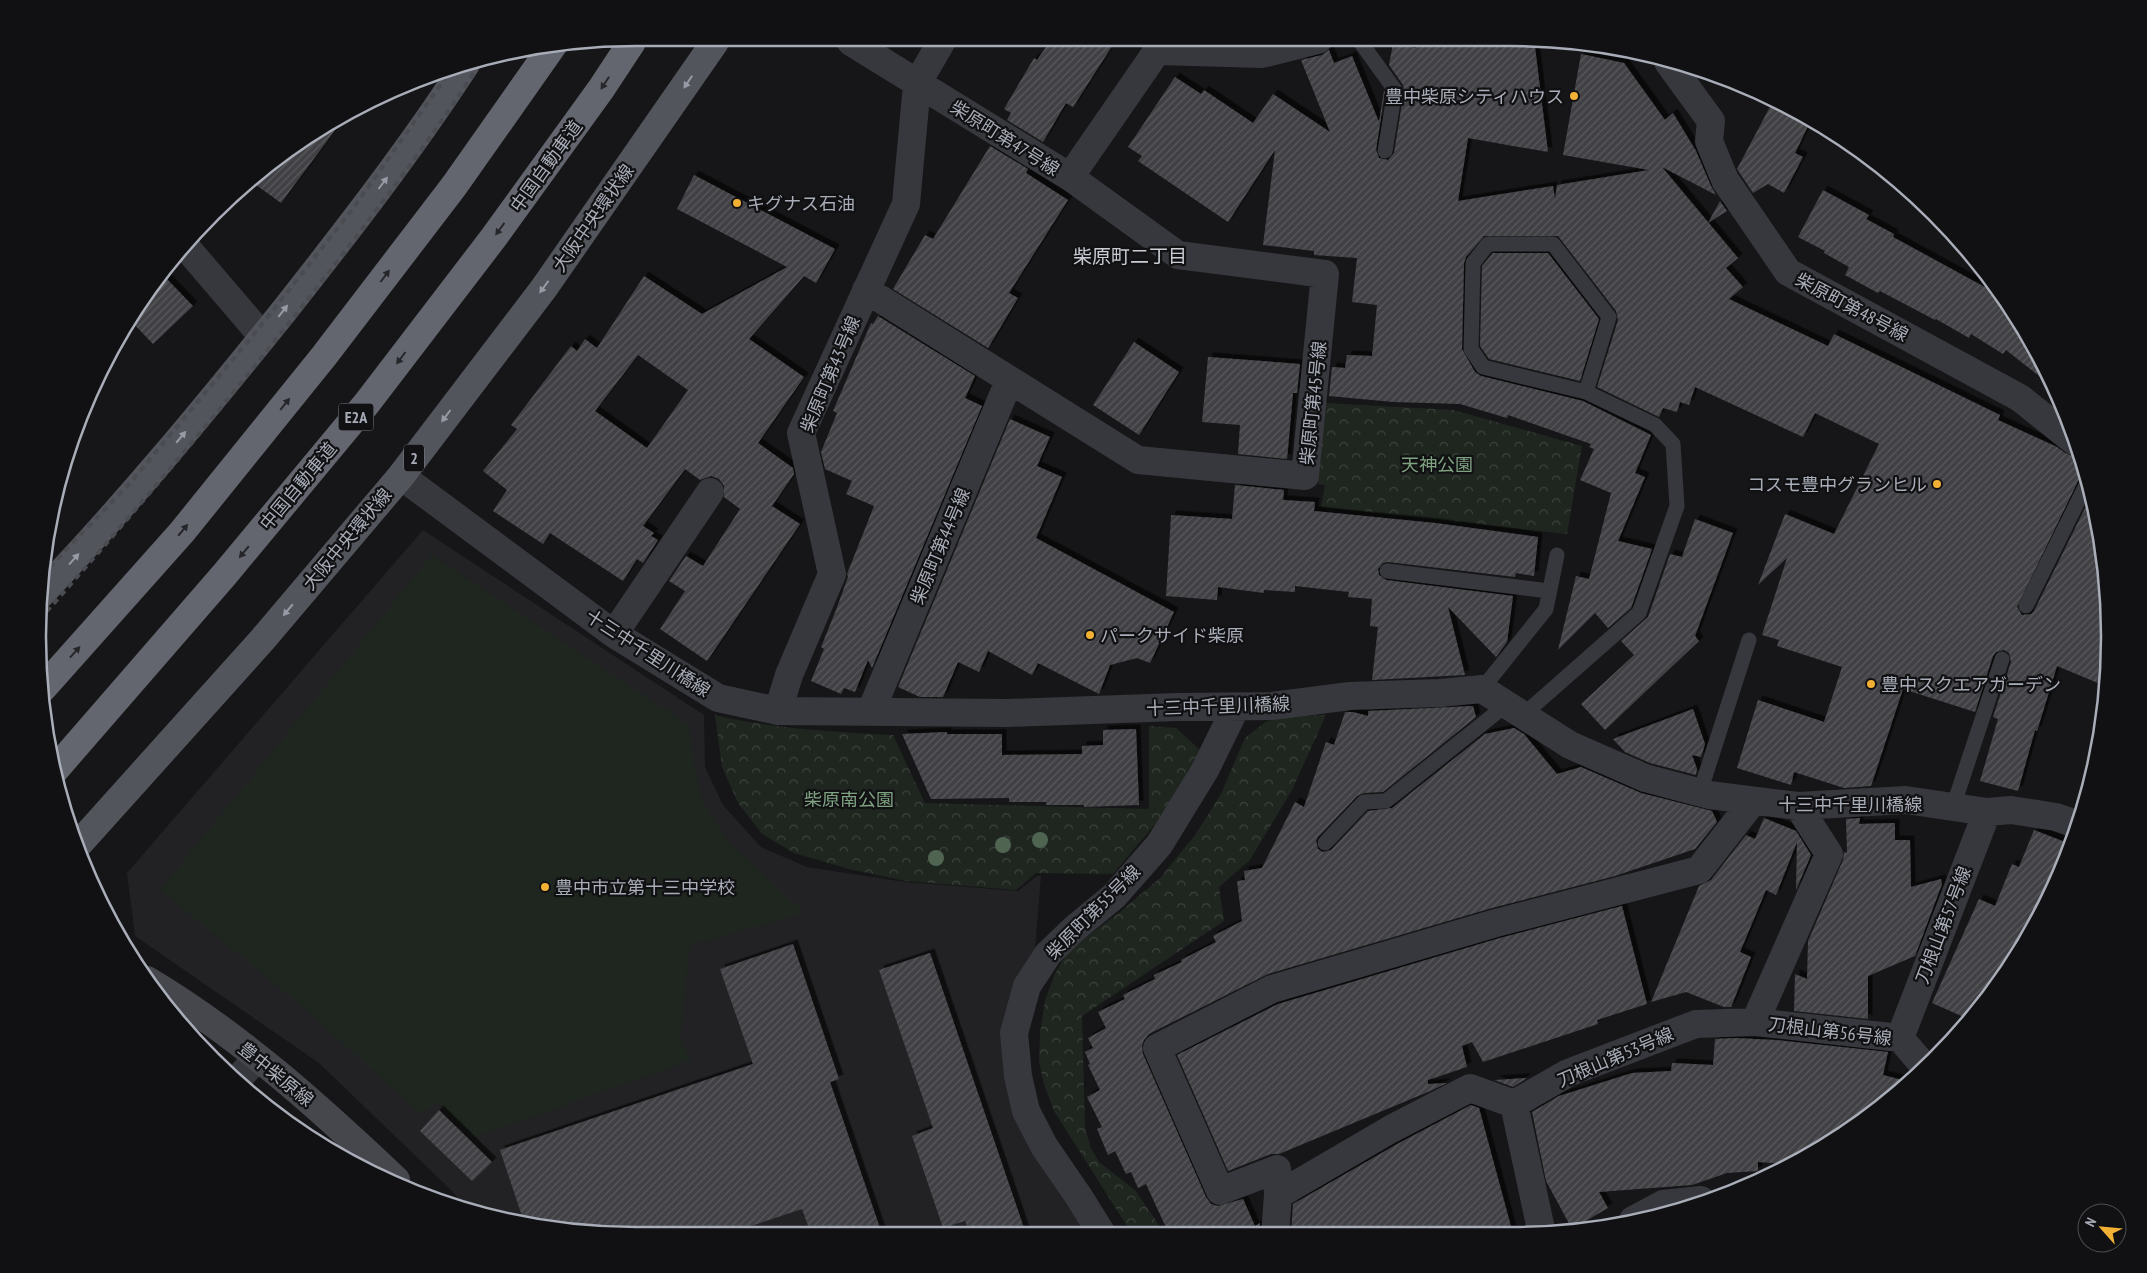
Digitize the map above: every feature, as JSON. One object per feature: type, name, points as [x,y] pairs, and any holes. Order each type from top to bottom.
[{"type":"highway","name":"中国自動車道","points":[[60,764],[225,574],[367,403],[494,237],[601,89],[629,46]]},
{"type":"highway","points":[[48,681],[182,532],[324,356],[454,186],[548,53]]},
{"type":"main road","name":"大阪中央環状線","points":[[83,839],[263,639],[401,476],[544,288],[713,46]]},
{"type":"main road","points":[[49,585],[156,466],[263,337],[402,157],[459,74]]},
{"type":"street","name":"柴原町第47号線","points":[[857,46],[1070,177],[1159,46],[1262,54],[1294,46]]},
{"type":"street","name":"柴原町第43号線","points":[[778,711],[789,675],[832,574],[801,433],[906,204],[917,84],[939,46]]},
{"type":"street","name":"柴原町第48号線","points":[[1673,69],[1711,122],[1709,141],[1725,180],[1788,272],[2020,398],[2064,433]]},
{"type":"street","name":"柴原町第45号線","points":[[866,290],[1138,460],[1306,476],[1325,274],[1178,255],[1070,177]]},
{"type":"street","points":[[190,251],[263,337]]},
{"type":"street","name":"柴原町第44号線","points":[[871,711],[1009,381]]},
{"type":"street","name":"十三中千里川橋線","points":[[401,476],[614,634],[718,698],[778,711],[1007,713],[1272,706],[1350,696],[1440,694],[1482,689],[1570,745],[1636,774],[1700,792],[1798,806],[1906,800],[1987,812],[2011,810],[2056,817],[2070,822]]},
{"type":"street","points":[[614,634],[710,492]]},
{"type":"street","name":"柴原町第55号線","points":[[1098,1227],[1080,1197],[1044,1146],[1026,1111],[1018,1076],[1014,1033],[1027,986],[1048,954],[1074,929],[1114,896],[1159,845],[1205,770],[1236,706]]},
{"type":"street","points":[[1276,1227],[1278,1194],[1276,1169],[1220,1191],[1157,1048],[1272,989],[1496,923],[1699,870],[1753,801]]},
{"type":"street","points":[[1755,1022],[1830,854],[1798,806]]},
{"type":"street","name":"刀根山第57号線","points":[[1900,1038],[1987,812]]},
{"type":"street","name":"豊中柴原線","points":[[166,993],[224,1032],[257,1058],[344,1131],[387,1171]]},
{"type":"street","name":"刀根山第56号線","points":[[1755,1022],[1900,1038],[1920,1061]]},
{"type":"street","name":"刀根山第53号線","points":[[1514,1104],[1568,1073],[1696,1024],[1755,1022]]},
{"type":"street","points":[[242,1075],[257,1058]]},
{"type":"street","points":[[1278,1194],[1391,1129],[1470,1088],[1514,1104],[1540,1225]]},
{"type":"street","points":[[1654,1209],[1663,1204],[1677,1203]]},
{"type":"lane","points":[[1363,46],[1395,90],[1385,151]]},
{"type":"lane","points":[[1325,843],[1364,802],[1386,801],[1515,710],[1639,613],[1677,506],[1673,444],[1655,425],[1586,392],[1483,367],[1472,349],[1473,263],[1488,244],[1553,244],[1610,317],[1586,392]]},
{"type":"lane","points":[[2026,606],[2083,492]]},
{"type":"lane","points":[[1482,689],[1546,609],[1557,555]]},
{"type":"lane","points":[[1386,571],[1549,591]]},
{"type":"lane","points":[[1700,792],[1749,640]]},
{"type":"lane","points":[[1953,807],[2002,659]]},
{"type":"shaded area","name":"豊中市立第十三中学校","points":[[423,530],[704,715],[705,767],[723,805],[761,847],[807,867],[905,882],[1018,891],[1037,876],[1041,876],[1035,949],[1002,1052],[1084,1227],[636,1227],[559,1222],[484,1207],[458,1199],[319,1063],[135,936],[127,873]]},
{"type":"green space","name":"天神公園","points":[[1326,403],[1453,410],[1582,446],[1567,534],[1321,507],[1325,485],[1318,484]]},
{"type":"green space","points":[[432,555],[688,724],[700,796],[726,839],[805,913],[690,945],[680,1039],[691,1060],[476,1137],[438,1103],[421,1114],[298,1003],[160,890]]},
{"type":"green space","name":"柴原南公園","points":[[715,715],[781,727],[893,735],[925,803],[1149,809],[1149,726],[1176,728],[1200,750],[1162,816],[1113,874],[1036,873],[1016,890],[906,881],[849,869],[794,853],[762,834],[738,803],[722,767]]},
{"type":"green space","points":[[1326,715],[1292,790],[1250,860],[1219,887],[1224,921],[1082,1016],[1085,1128],[1091,1148],[1099,1162],[1135,1190],[1160,1227],[1128,1227],[1054,1111],[1044,1084],[1039,1062],[1040,1034],[1045,1000],[1055,974],[1068,951],[1120,912],[1160,878],[1195,835],[1221,794],[1245,738],[1267,721],[1287,716]]},
{"type":"building","points":[[1047,46],[1112,46],[1073,107],[1066,103],[1043,142],[1007,120],[1011,113],[1004,109],[1034,58],[1037,60]]},
{"type":"building","points":[[1393,46],[1416,48],[1416,46],[1535,47],[1548,152],[1468,138],[1458,201],[1553,186],[1555,199],[1557,185],[1649,170],[1563,155],[1581,54],[1624,63],[1665,120],[1673,113],[1696,151],[1716,195],[1662,167],[1738,258],[1726,268],[1743,287],[1729,299],[1828,346],[1834,334],[2000,415],[1998,420],[2072,455],[2079,479],[2017,607],[2022,615],[2031,614],[2034,611],[2086,506],[2096,559],[2099,598],[2101,636],[2098,683],[2057,666],[2037,731],[2035,730],[2018,791],[1980,781],[1998,719],[1993,717],[2011,662],[2009,653],[2004,650],[1996,652],[1993,656],[1975,712],[1903,689],[1871,786],[1844,788],[1794,772],[1791,785],[1737,768],[1758,700],[1824,722],[1842,667],[1777,646],[1779,640],[1762,635],[1787,558],[1758,585],[1785,514],[1834,534],[1879,444],[1815,413],[1803,437],[1695,387],[1689,405],[1680,402],[1677,412],[1663,408],[1659,417],[1597,387],[1618,320],[1616,311],[1558,236],[1484,236],[1466,257],[1464,263],[1462,349],[1475,372],[1481,376],[1583,401],[1651,435],[1635,473],[1645,477],[1618,541],[1652,549],[1631,608],[1608,628],[1595,613],[1558,650],[1576,576],[1589,579],[1611,493],[1580,480],[1594,449],[1589,447],[1591,444],[1508,415],[1507,418],[1460,404],[1393,402],[1329,396],[1332,367],[1345,368],[1347,355],[1372,356],[1377,305],[1352,302],[1357,258],[1314,255],[1314,251],[1263,245],[1275,150],[1228,222],[1138,161],[1142,156],[1128,147],[1175,77],[1201,94],[1204,90],[1253,123],[1273,94],[1330,132],[1301,60],[1322,55],[1329,50],[1334,63],[1352,56],[1379,122],[1385,92],[1376,150],[1379,158],[1388,160],[1394,153],[1404,91],[1403,85],[1389,65]]},
{"type":"building","points":[[1770,106],[1808,126],[1795,153],[1803,157],[1784,193],[1768,184],[1753,193],[1737,169]]},
{"type":"building","points":[[337,128],[281,203],[256,185],[277,168]]},
{"type":"building","points":[[990,146],[1028,169],[1026,173],[1068,200],[1009,293],[1018,298],[988,348],[893,289],[925,235],[933,239]]},
{"type":"building","points":[[694,175],[835,249],[816,283],[804,276],[749,339],[804,377],[758,443],[793,468],[794,474],[772,506],[800,524],[707,661],[660,629],[685,591],[669,581],[686,556],[703,566],[740,509],[724,497],[724,486],[719,479],[711,476],[700,480],[685,469],[643,526],[654,533],[651,536],[658,540],[643,563],[637,559],[623,581],[550,533],[543,544],[493,511],[507,490],[483,471],[517,429],[511,425],[571,346],[577,351],[585,339],[597,348],[644,276],[702,314],[787,267],[677,209]],"holes":[[[638,355],[688,390],[647,448],[595,411]]]},
{"type":"building","points":[[1823,190],[1869,215],[1866,219],[1894,234],[1893,237],[1987,288],[2022,341],[2041,378],[2006,350],[2003,354],[1971,334],[1969,338],[1936,319],[1880,291],[1878,293],[1845,275],[1849,267],[1824,253],[1825,251],[1798,237]]},
{"type":"building","points":[[1720,201],[1727,211],[1708,223]]},
{"type":"building","points":[[1493,253],[1548,253],[1599,319],[1580,381],[1489,359],[1480,346],[1482,266]]},
{"type":"building","points":[[167,279],[193,306],[153,344],[135,325]]},
{"type":"building","points":[[878,316],[975,376],[965,398],[982,406],[872,668],[868,660],[855,692],[844,688],[841,694],[811,681],[824,649],[821,647],[848,577],[847,574],[874,506],[846,494],[852,481],[825,469],[821,452],[837,413],[833,411],[871,323],[873,324]]},
{"type":"building","points":[[1134,342],[1179,372],[1139,435],[1093,405]]},
{"type":"building","points":[[1208,357],[1300,364],[1297,393],[1293,393],[1287,459],[1238,454],[1240,425],[1202,422]]},
{"type":"building","points":[[1010,419],[1050,437],[1037,466],[1062,477],[1036,538],[1174,612],[1150,663],[1137,658],[1110,665],[1099,694],[1038,663],[1032,675],[988,651],[979,672],[958,662],[943,697],[920,697],[898,687]]},
{"type":"building","points":[[1235,485],[1284,490],[1283,500],[1315,502],[1314,511],[1435,523],[1538,537],[1534,576],[1516,573],[1515,577],[1388,562],[1383,563],[1378,569],[1379,575],[1386,580],[1513,596],[1507,642],[1496,657],[1448,607],[1465,675],[1372,680],[1378,627],[1370,626],[1372,599],[1348,597],[1349,592],[1295,586],[1295,592],[1264,590],[1264,593],[1218,587],[1217,600],[1166,596],[1171,515],[1232,519]]},
{"type":"building","points":[[1695,519],[1733,533],[1695,636],[1699,641],[1605,730],[1581,704],[1634,655],[1621,641],[1648,617],[1670,554],[1682,557]]},
{"type":"building","points":[[1473,706],[1476,717],[1383,792],[1364,793],[1357,796],[1318,837],[1316,841],[1318,849],[1323,852],[1331,850],[1368,811],[1392,808],[1485,734],[1514,728],[1524,734],[1557,774],[1581,767],[1641,793],[1712,811],[1717,822],[1695,849],[1615,876],[1492,908],[1268,974],[1149,1034],[1142,1046],[1143,1054],[1206,1197],[1211,1204],[1218,1206],[1243,1199],[1255,1226],[1260,1223],[1260,1227],[1166,1227],[1146,1184],[1138,1188],[1131,1172],[1126,1174],[1115,1151],[1108,1155],[1097,1129],[1102,1127],[1087,1097],[1100,1090],[1088,1065],[1090,1064],[1085,1052],[1093,1048],[1088,1038],[1106,1028],[1098,1012],[1125,999],[1123,995],[1155,979],[1154,975],[1182,962],[1181,960],[1216,942],[1213,936],[1242,921],[1237,881],[1245,880],[1244,871],[1262,868],[1295,802],[1304,807],[1326,742],[1334,745],[1345,712],[1368,716],[1368,711]]},
{"type":"building","points":[[1693,709],[1705,744],[1701,757],[1692,755],[1697,769],[1696,775],[1650,763],[1625,752],[1613,739]]},
{"type":"building","points":[[1136,729],[1139,805],[1084,807],[1084,805],[1046,805],[1046,802],[1009,802],[1009,798],[931,799],[902,734],[947,732],[947,734],[1002,734],[1002,755],[1082,754],[1082,746],[1103,745],[1103,730]]},
{"type":"building","points":[[1764,818],[1796,831],[1811,855],[1796,890],[1797,842],[1776,895],[1766,890],[1740,952],[1751,957],[1731,1007],[1724,1007],[1686,992],[1651,1002],[1699,886],[1711,880],[1746,835],[1755,839]]},
{"type":"building","points":[[1860,818],[1859,824],[1895,823],[1895,840],[1910,840],[1911,887],[1941,879],[1942,884],[1915,956],[1868,976],[1868,1019],[1794,1011],[1795,974],[1807,979],[1808,941],[1843,860],[1844,852],[1847,853],[1846,819]]},
{"type":"building","points":[[2034,830],[2063,841],[2040,898],[2022,932],[1979,996],[1962,1016],[1932,1003],[1979,899],[1995,906],[2012,864],[2019,867]]},
{"type":"building","points":[[1622,906],[1647,1004],[1597,1020],[1598,1024],[1483,1062],[1472,1042],[1462,1046],[1467,1067],[1428,1080],[1428,1084],[1447,1083],[1279,1154],[1271,1154],[1228,1171],[1177,1055],[1278,1004],[1500,938]]},
{"type":"building","points":[[793,944],[839,1079],[830,1082],[880,1227],[808,1227],[802,1209],[748,1227],[636,1227],[559,1222],[522,1215],[500,1150],[753,1064],[720,969]]},
{"type":"building","points":[[930,953],[1024,1227],[967,1227],[965,1221],[943,1227],[912,1136],[933,1128],[879,970]]},
{"type":"building","points":[[1715,1039],[1776,1040],[1888,1052],[1883,1075],[1900,1080],[1870,1105],[1838,1127],[1806,1148],[1777,1163],[1758,1162],[1758,1171],[1727,1173],[1692,1185],[1599,1192],[1608,1208],[1583,1222],[1569,1223],[1546,1181],[1532,1112],[1559,1096],[1632,1073],[1671,1071],[1672,1063],[1713,1065]]},
{"type":"building","points":[[1527,1078],[1513,1087],[1494,1080]]},
{"type":"building","points":[[1471,1105],[1479,1108],[1511,1227],[1291,1227],[1293,1204],[1399,1143]]},
{"type":"building","points":[[439,1110],[492,1162],[472,1181],[420,1131]]},
{"type":"railway","points":[[47,611],[184,453],[254,367],[405,172],[476,68]]},
{"type":"railway","points":[[50,566],[131,482],[259,328],[352,210],[445,79]]},
{"type":"place","name":"豊中柴原シティハウス","points":[[1574,96]]},
{"type":"place","name":"キグナス石油","points":[[737,203]]},
{"type":"place","name":"コスモ豊中グランヒル","points":[[1937,484]]},
{"type":"place","name":"パークサイド柴原","points":[[1090,635]]},
{"type":"place","name":"豊中スクエアガーデン","points":[[1871,684]]},
{"type":"place","name":"豊中市立第十三中学校","points":[[545,887]]},
{"type":"district","name":"柴原町二丁目","points":[[1130,256]]}]
